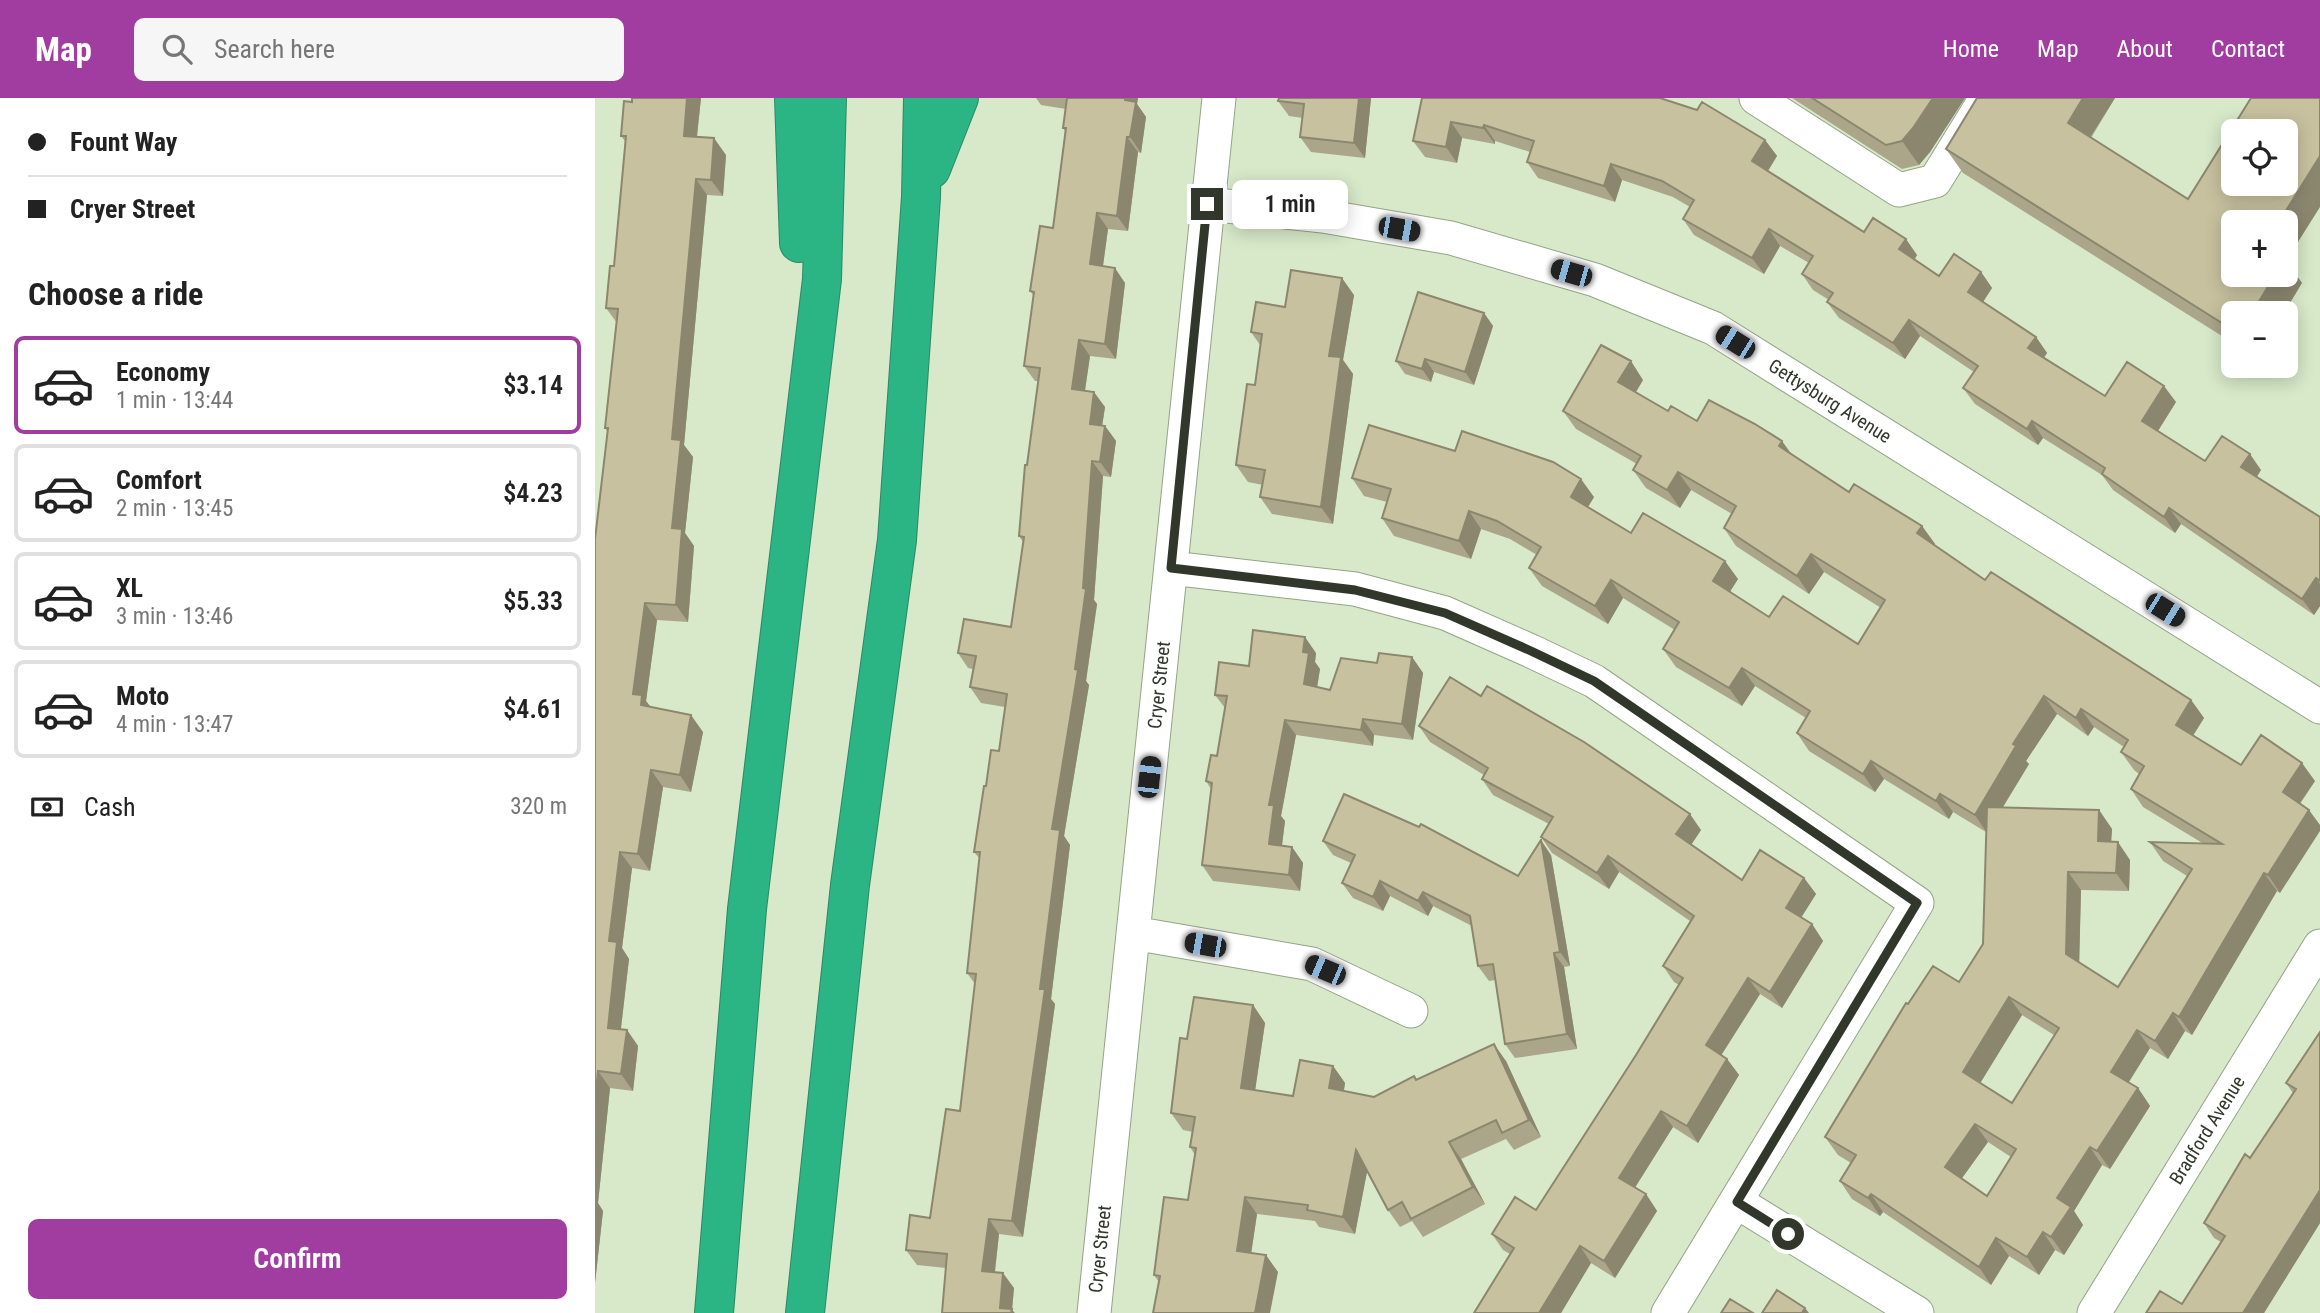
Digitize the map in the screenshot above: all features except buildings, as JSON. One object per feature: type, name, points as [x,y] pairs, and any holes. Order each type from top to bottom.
[{"type":"highway","points":[[794,98],[806,406]]},
{"type":"highway","points":[[714,1313],[747,908],[822,279],[827,98]]},
{"type":"highway","points":[[805,1313],[850,885],[897,540],[921,197],[923,98]]},
{"type":"highway","points":[[921,197],[959,98]]},
{"type":"street","name":"Cryer Street","points":[[1094,1313],[1219,98]]},
{"type":"street","points":[[1756,98],[1899,190],[1935,181],[1986,98]]},
{"type":"street","name":"Gettysburg Avenue","points":[[1207,204],[1323,216],[1451,238],[1595,280],[1713,328],[2320,707]]},
{"type":"street","points":[[1171,568],[1355,590],[1445,613],[1531,651],[1594,681],[1917,903],[1668,1313]]},
{"type":"street","points":[[1133,933],[1312,964],[1411,1011]]},
{"type":"street","name":"Bradford Avenue","points":[[2094,1313],[2320,946]]},
{"type":"street","points":[[1737,1202],[1917,1313]]},
{"type":"route","points":[[1207,204],[1171,568],[1355,590],[1445,613],[1531,651],[1594,681],[1917,903],[1737,1202],[1788,1234]]}]
